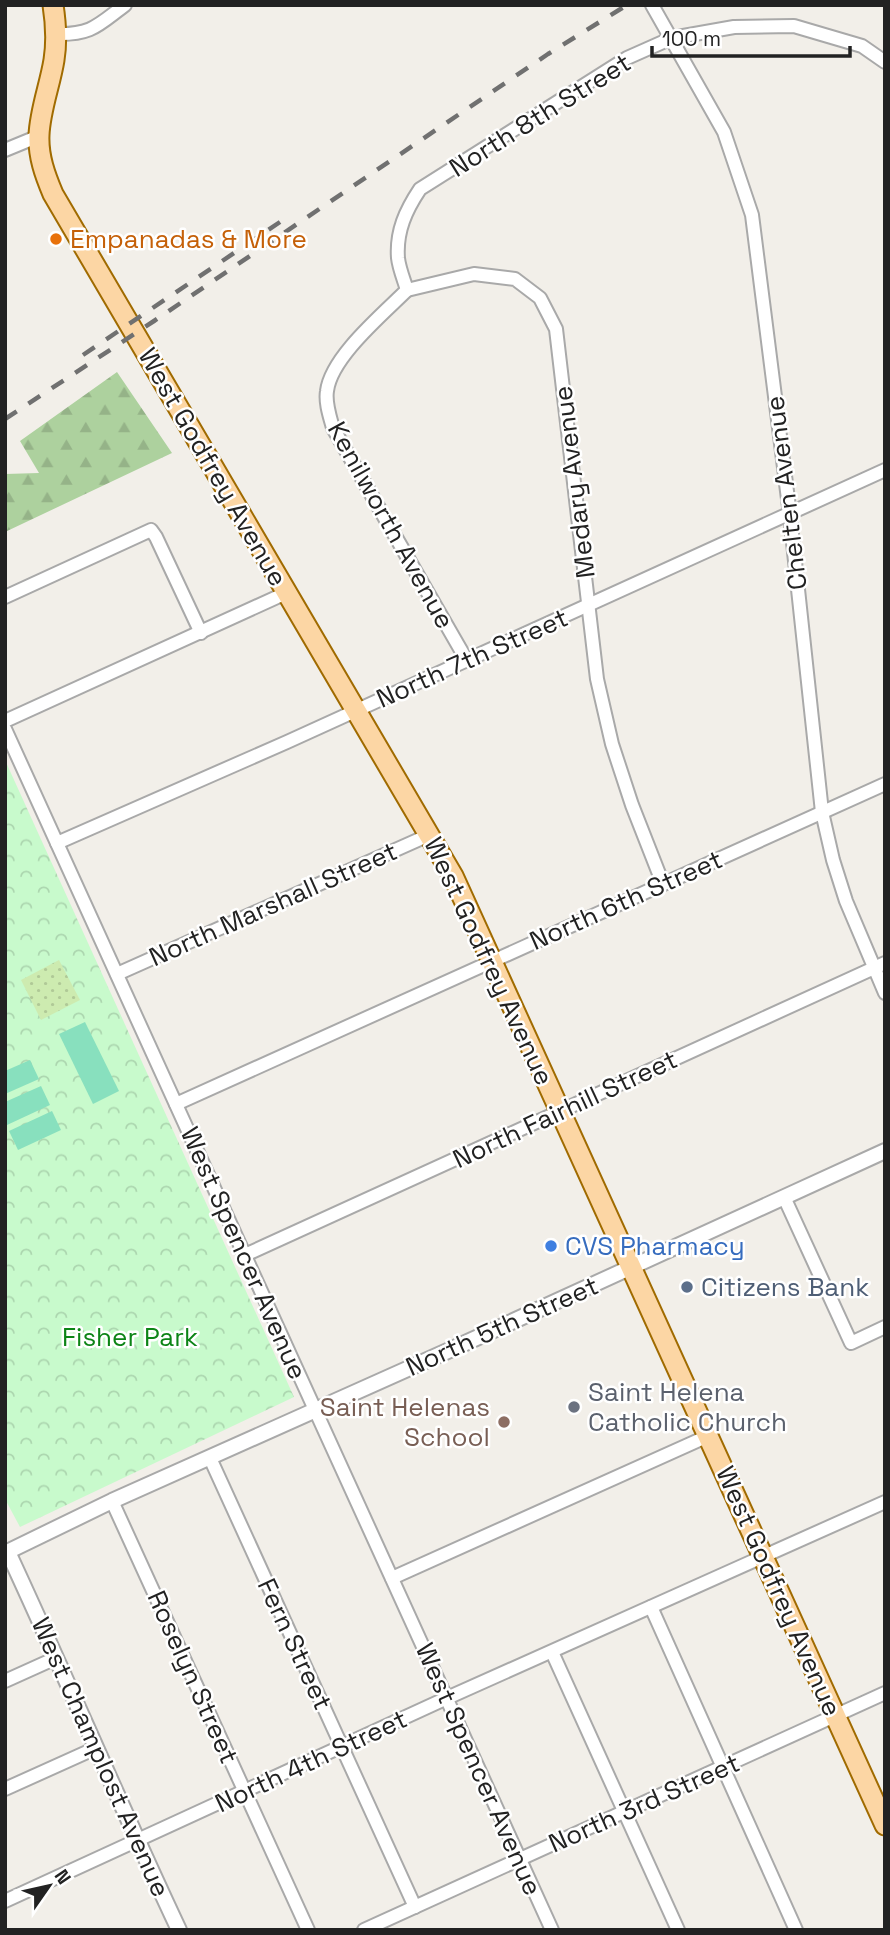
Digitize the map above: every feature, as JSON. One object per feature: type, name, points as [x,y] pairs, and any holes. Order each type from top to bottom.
[{"type":"main road","name":"West Godfrey Avenue","points":[[53,5],[56,34],[54,60],[38,136],[41,161],[53,194],[453,876],[885,1825]]},
{"type":"street","points":[[56,34],[92,30],[125,5]]},
{"type":"street","name":"Chelten Avenue","points":[[652,5],[723,132],[752,215],[790,515],[822,812],[846,901],[879,966],[885,993]]},
{"type":"street","name":"North 8th Street","points":[[407,290],[398,258],[400,231],[405,211],[420,189],[627,58],[672,38],[734,27],[794,26],[862,47],[885,62]]},
{"type":"street","points":[[5,150],[38,136]]},
{"type":"street","name":"Medary Avenue","points":[[407,290],[474,274],[515,279],[540,298],[556,329],[597,679],[612,744],[663,884]]},
{"type":"street","name":"Kenilworth Avenue","points":[[407,290],[349,348],[332,376],[327,391],[328,413],[333,428],[466,659]]},
{"type":"street","name":"North 7th Street","points":[[57,843],[589,606],[885,470]]},
{"type":"street","points":[[5,597],[150,530],[157,538],[201,633]]},
{"type":"street","points":[[5,721],[286,593]]},
{"type":"street","name":"West Spencer Avenue","points":[[5,729],[552,1930]]},
{"type":"street","name":"North 6th Street","points":[[176,1104],[885,784]]},
{"type":"street","name":"North Marshall Street","points":[[117,974],[429,835]]},
{"type":"street","name":"North Fairhill Street","points":[[245,1255],[879,966]]},
{"type":"street","name":"North 5th Street","points":[[6,1551],[885,1151]]},
{"type":"street","points":[[784,1197],[851,1343],[885,1327]]},
{"type":"street","points":[[392,1578],[708,1436]]},
{"type":"street","name":"Fern Street","points":[[209,1458],[415,1907]]},
{"type":"street","name":"Roselyn Street","points":[[113,1502],[308,1930]]},
{"type":"street","name":"North 4th Street","points":[[5,1901],[447,1698],[885,1502]]},
{"type":"street","name":"West Champlost Avenue","points":[[6,1551],[179,1930]]},
{"type":"street","points":[[651,1607],[796,1930]]},
{"type":"street","points":[[552,1652],[678,1930]]},
{"type":"street","points":[[5,1681],[56,1658]]},
{"type":"street","name":"North 3rd Street","points":[[365,1930],[885,1693]]},
{"type":"street","points":[[5,1789],[96,1748]]},
{"type":"green space","points":[[117,372],[172,453],[5,532],[5,474],[39,473],[20,441]]},
{"type":"green space","name":"Fisher Park","points":[[5,760],[294,1397],[20,1527],[5,1499]]},
{"type":"green space","points":[[59,960],[80,1000],[41,1020],[21,980]]},
{"type":"green space","points":[[85,1022],[119,1091],[93,1104],[59,1034]]},
{"type":"green space","points":[[30,1060],[39,1079],[5,1094],[5,1071]]},
{"type":"green space","points":[[41,1086],[50,1105],[7,1125],[5,1102]]},
{"type":"green space","points":[[52,1111],[61,1130],[18,1150],[9,1131]]},
{"type":"railway","points":[[5,419],[548,54],[627,5]]},
{"type":"railway","points":[[83,355],[280,222]]},
{"type":"place","name":"Empanadas & More","points":[[56,239]]},
{"type":"place","name":"CVS Pharmacy","points":[[551,1246]]},
{"type":"place","name":"Citizens Bank","points":[[687,1287]]},
{"type":"place","name":"Saint Helena Catholic Church","points":[[574,1407]]},
{"type":"place","name":"Saint Helenas School","points":[[504,1422]]}]
